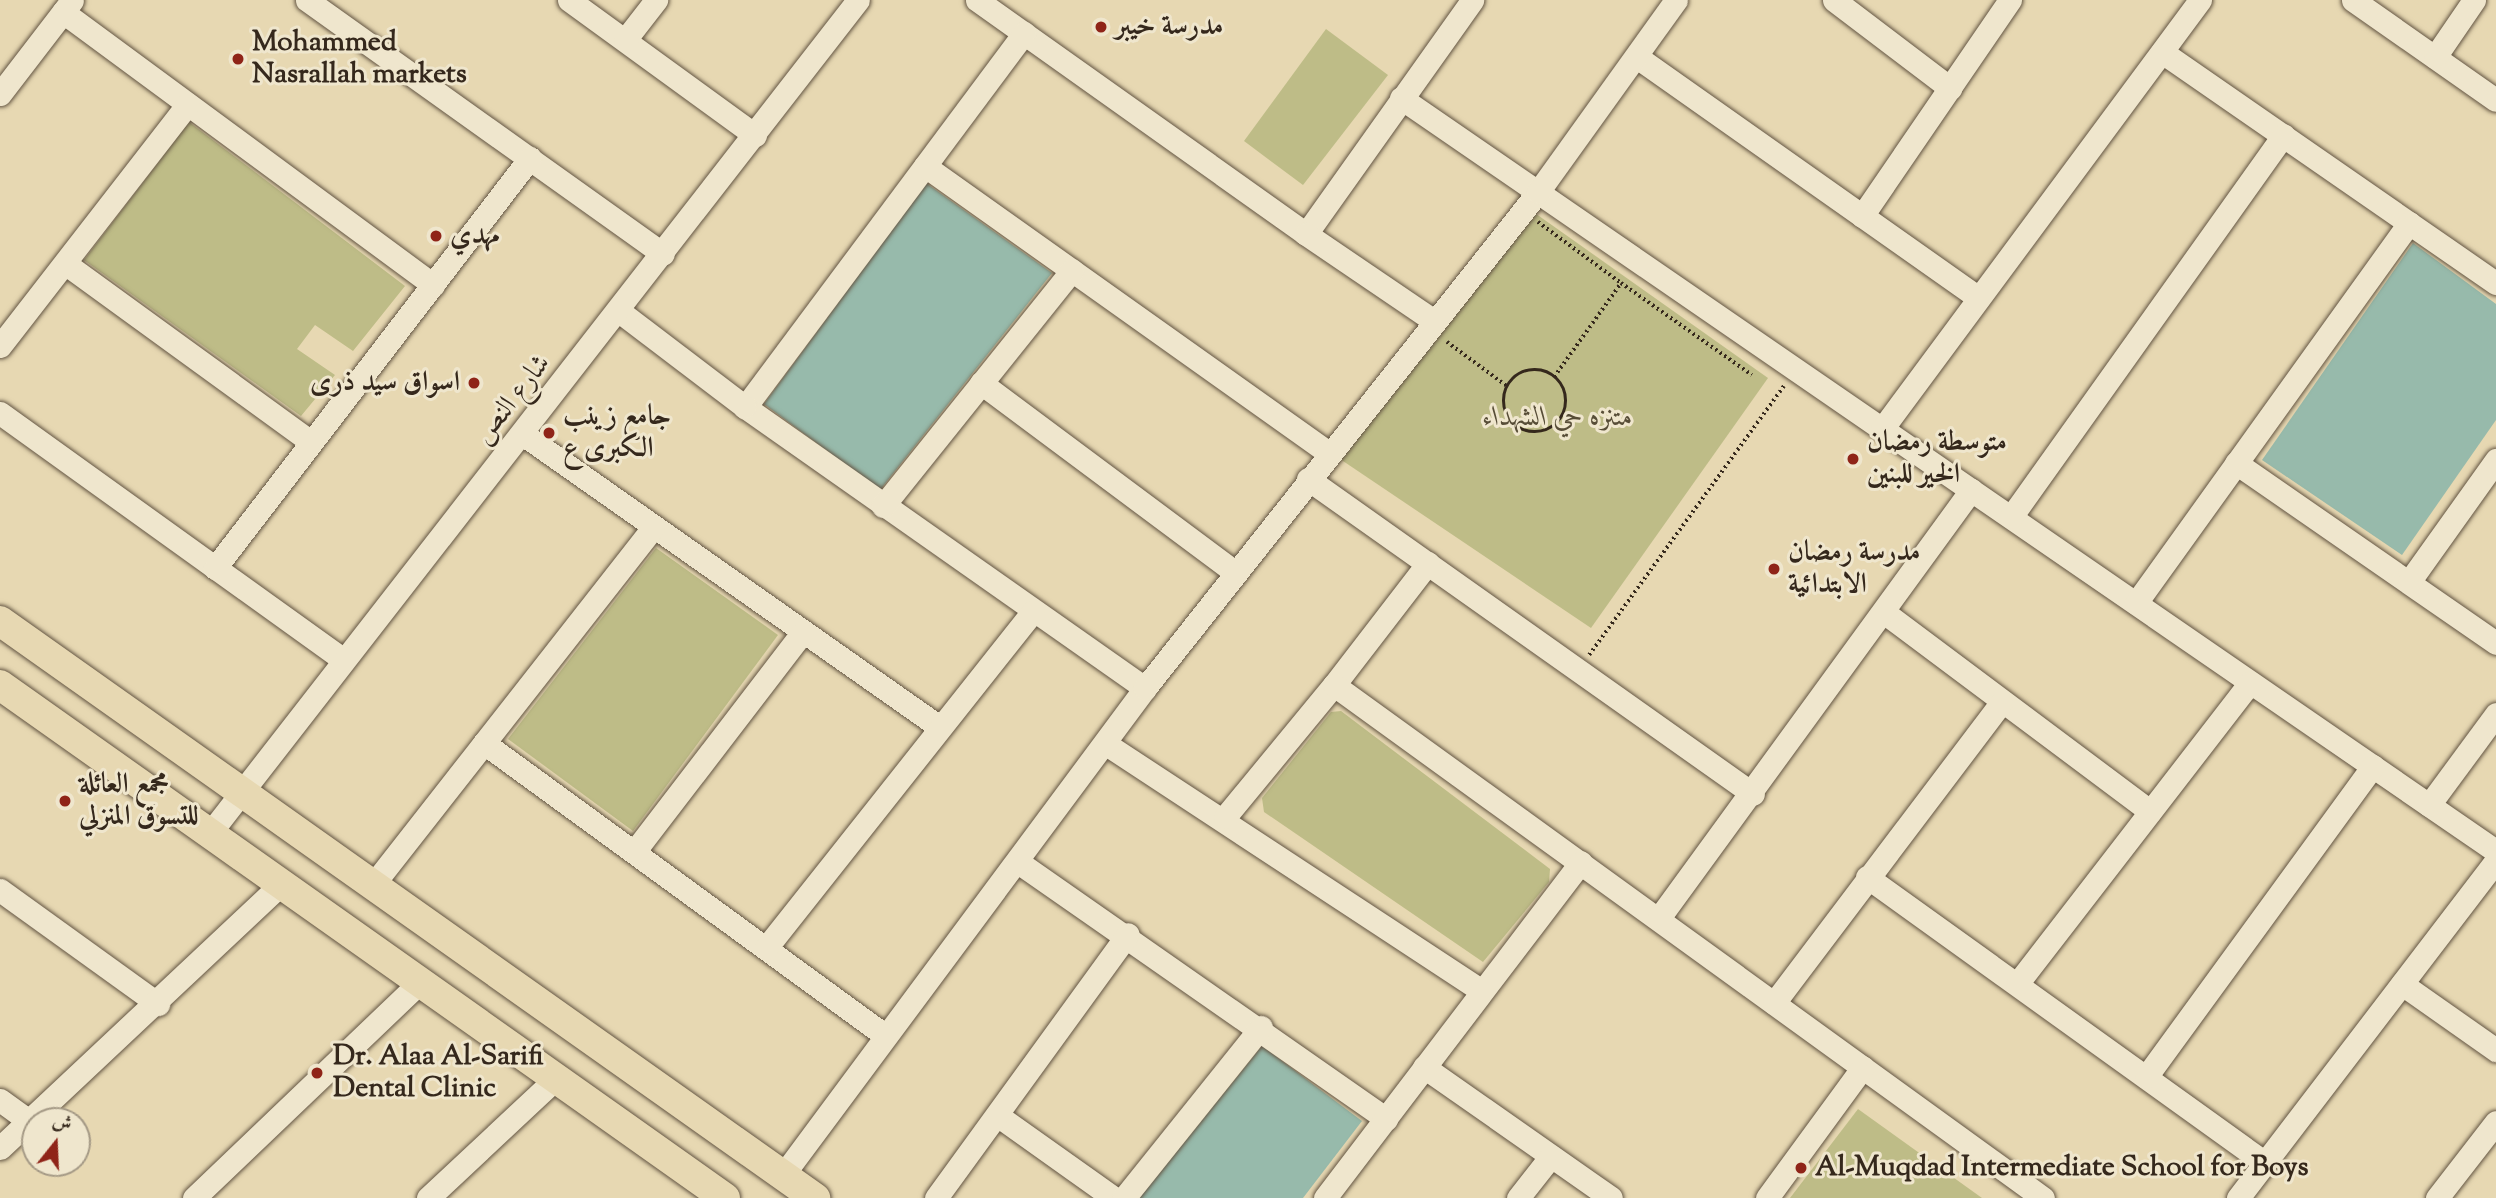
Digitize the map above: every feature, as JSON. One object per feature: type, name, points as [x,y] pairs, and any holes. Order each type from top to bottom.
[{"type":"main road","points":[[0,621],[815,1198]]},
{"type":"main road","points":[[0,685],[418,984],[725,1198]]},
{"type":"street","points":[[307,0],[663,254]]},
{"type":"street","points":[[569,0],[755,135]]},
{"type":"street","points":[[625,40],[656,0]]},
{"type":"street","name":"شارع النص","points":[[210,833],[342,659],[524,435],[858,0]]},
{"type":"street","points":[[977,0],[1431,325]]},
{"type":"street","points":[[1306,234],[1472,0]]},
{"type":"street","points":[[783,1175],[884,1035],[1018,862],[1145,688],[1538,192],[1676,0]]},
{"type":"street","points":[[1834,0],[1950,88]]},
{"type":"street","points":[[1862,216],[2010,0]]},
{"type":"street","points":[[1882,429],[2200,0]]},
{"type":"street","points":[[2353,0],[2496,100]]},
{"type":"street","points":[[2435,57],[2473,0]]},
{"type":"street","points":[[3,86],[67,6],[188,104],[433,285]]},
{"type":"street","points":[[745,407],[1024,33]]},
{"type":"street","points":[[2162,52],[2496,283]]},
{"type":"street","points":[[1637,57],[1979,298]]},
{"type":"street","points":[[1402,98],[2496,851]]},
{"type":"street","points":[[0,346],[188,104]]},
{"type":"street","points":[[2011,517],[2283,135]]},
{"type":"street","points":[[215,568],[308,440],[433,285],[530,158]]},
{"type":"street","points":[[925,166],[1329,453]]},
{"type":"street","points":[[2136,603],[2409,223]]},
{"type":"street","points":[[66,264],[308,440]]},
{"type":"street","points":[[883,506],[1072,270]]},
{"type":"street","points":[[619,312],[883,506],[1145,688]]},
{"type":"street","points":[[981,383],[1236,573]]},
{"type":"street","points":[[0,413],[342,659]]},
{"type":"street","points":[[524,435],[801,634],[938,726]]},
{"type":"street","points":[[2409,582],[2496,460]]},
{"type":"street","points":[[2236,463],[2496,643]]},
{"type":"street","points":[[1308,480],[1580,668],[1753,794]]},
{"type":"street","points":[[1659,918],[1885,613],[1971,490]]},
{"type":"street","points":[[372,886],[653,528]]},
{"type":"street","points":[[1225,817],[1334,685],[1428,563]]},
{"type":"street","points":[[766,948],[938,726],[1032,612]]},
{"type":"street","points":[[1885,613],[2001,703],[2150,811]]},
{"type":"street","points":[[634,852],[801,634]]},
{"type":"street","points":[[2017,984],[2250,681]]},
{"type":"street","points":[[1334,685],[2043,1198]]},
{"type":"street","points":[[1774,1003],[2001,703]]},
{"type":"street","points":[[2430,805],[2496,714]]},
{"type":"street","points":[[484,743],[884,1035]]},
{"type":"street","points":[[1106,744],[1225,817],[1482,991]]},
{"type":"street","points":[[2146,1077],[2374,766]]},
{"type":"street","points":[[2238,1198],[2496,861]]},
{"type":"street","points":[[1018,862],[1128,934],[1386,1119]]},
{"type":"street","points":[[1325,1198],[1581,862]]},
{"type":"street","points":[[1867,877],[2265,1163]]},
{"type":"street","points":[[44,1107],[158,1004],[280,885]]},
{"type":"street","points":[[0,890],[158,1004]]},
{"type":"street","points":[[936,1198],[1128,934]]},
{"type":"street","points":[[194,1198],[418,984]]},
{"type":"street","points":[[2402,984],[2496,1050]]},
{"type":"street","points":[[1124,1198],[1261,1027]]},
{"type":"street","points":[[1424,1067],[1611,1198]]},
{"type":"street","points":[[1767,1198],[1863,1067]]},
{"type":"street","points":[[428,1198],[554,1080]]},
{"type":"street","points":[[0,1100],[21,1115]]},
{"type":"street","points":[[997,1115],[1114,1198]]},
{"type":"street","points":[[2437,1198],[2496,1122]]},
{"type":"street","points":[[0,1147],[21,1128]]},
{"type":"street","points":[[1518,1198],[1551,1156]]},
{"type":"path","points":[[1531,226],[1536,220],[1752,375]]},
{"type":"path","points":[[1554,377],[1621,283]]},
{"type":"path","points":[[1431,325],[1507,386]]},
{"type":"path","points":[[1580,668],[1796,369]]},
{"type":"path","points":[[1531,370],[1554,377],[1566,408],[1556,425],[1538,433],[1512,422],[1504,405],[1507,386],[1531,370]]},
{"type":"green space","points":[[1326,29],[1388,75],[1303,185],[1244,141]]},
{"type":"green space","points":[[189,122],[405,286],[353,351],[315,325],[297,349],[335,375],[301,416],[84,260]]},
{"type":"green space","name":"متنزه حي الشهداء","points":[[1532,211],[1768,378],[1591,628],[1340,459]]},
{"type":"green space","points":[[656,548],[778,635],[633,831],[508,739]]},
{"type":"green space","points":[[1341,711],[1550,869],[1549,882],[1483,962],[1264,812],[1262,798],[1331,712]]},
{"type":"green space","points":[[1858,1109],[1982,1198],[1790,1198]]},
{"type":"shaded area","points":[[926,183],[1052,273],[880,490],[764,404]]},
{"type":"shaded area","points":[[2413,243],[2496,304],[2496,420],[2402,555],[2262,460]]},
{"type":"shaded area","points":[[1262,1046],[1362,1121],[1303,1198],[1139,1198]]},
{"type":"place","name":"مدرسة خيبر","points":[[1101,27]]},
{"type":"place","name":"Mohammed Nasrallah markets","points":[[238,59]]},
{"type":"place","name":"مهدي","points":[[436,236]]},
{"type":"place","name":"اسواق سيد ذرى","points":[[474,383]]},
{"type":"place","name":"جامع زينب الكبرى ع","points":[[549,433]]},
{"type":"place","name":"متوسطة رمضان الخير للبنين","points":[[1853,459]]},
{"type":"place","name":"مدرسة رمضان الابتدائية","points":[[1774,569]]},
{"type":"place","name":"مجمع العائلة للتسوق المنزلي","points":[[65,801]]},
{"type":"place","name":"Dr. Alaa Al-Sarifi Dental Clinic","points":[[317,1073]]},
{"type":"place","name":"Al-Muqdad Intermediate School for Boys","points":[[1801,1168]]}]
